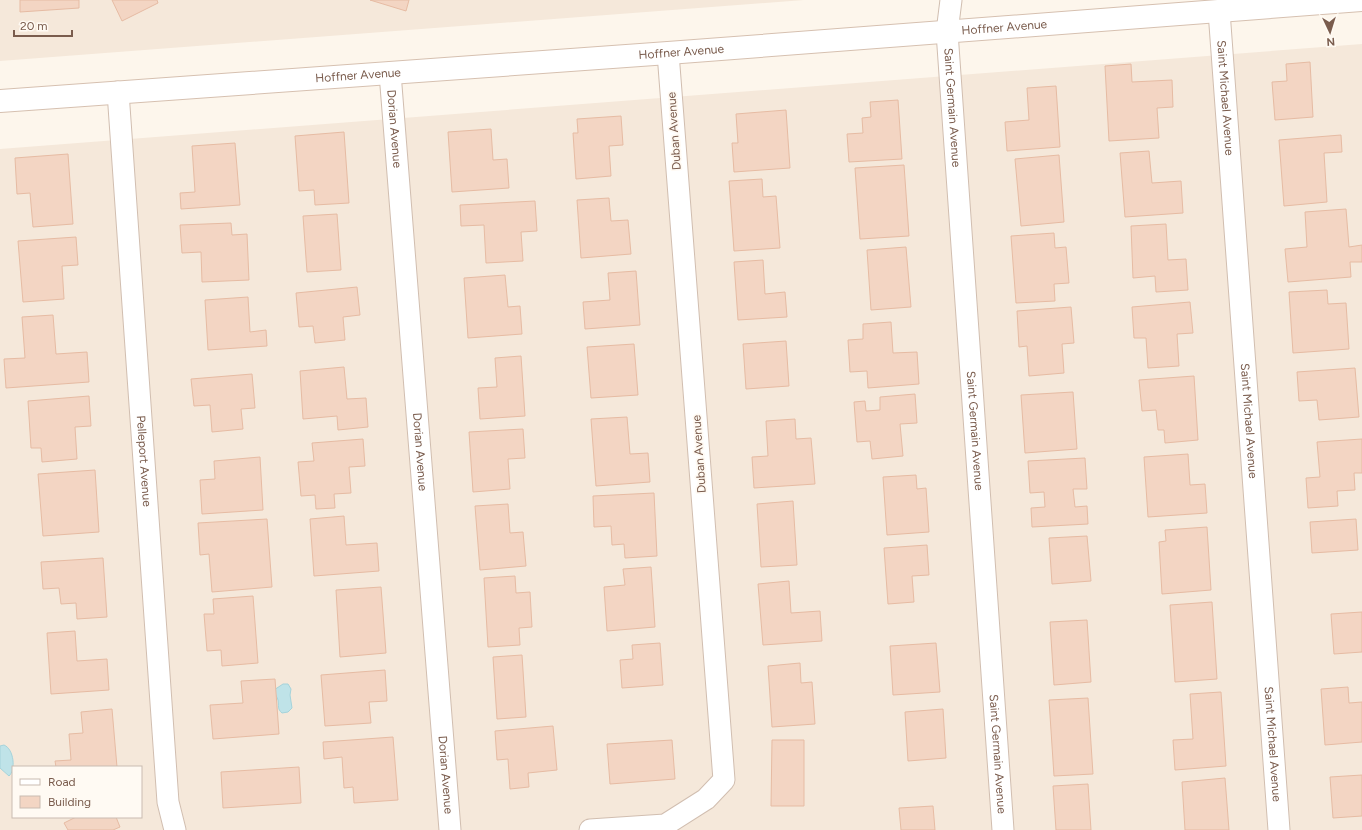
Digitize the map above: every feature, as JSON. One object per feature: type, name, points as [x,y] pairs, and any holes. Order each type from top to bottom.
[{"type":"main road","name":"Hoffner Avenue","points":[[0,101],[668,53],[1362,0]]},
{"type":"street","points":[[936,0],[947,32]]},
{"type":"street","points":[[947,32],[951,0]]},
{"type":"street","name":"Saint Michael Avenue","points":[[1219,11],[1279,830]]},
{"type":"street","name":"Saint Germain Avenue","points":[[947,32],[1003,830]]},
{"type":"street","name":"Duban Avenue","points":[[590,830],[665,826],[706,799],[724,780],[668,53]]},
{"type":"street","name":"Dorian Avenue","points":[[390,73],[450,830]]},
{"type":"street","name":"Pelleport Avenue","points":[[118,92],[168,802],[175,830]]},
{"type":"shaded area","points":[[0,0],[804,0],[0,61]]},
{"type":"shaded area","points":[[1362,44],[1362,830],[0,830],[0,149]]},
{"type":"water","points":[[283,684],[288,684],[291,689],[290,695],[292,708],[288,712],[282,713],[280,712],[278,700],[274,690]]},
{"type":"water","points":[[4,745],[7,747],[12,755],[13,766],[9,776],[0,768],[0,746]]},
{"type":"building","points":[[20,0],[79,0],[79,8],[20,12]]},
{"type":"building","points":[[112,0],[157,0],[158,3],[122,21]]},
{"type":"building","points":[[370,0],[409,0],[406,11]]},
{"type":"building","points":[[1310,62],[1313,117],[1275,120],[1272,82],[1287,81],[1286,64]]},
{"type":"building","points":[[1131,64],[1132,82],[1172,80],[1173,107],[1157,108],[1159,138],[1109,141],[1105,66]]},
{"type":"building","points":[[1056,86],[1060,147],[1007,151],[1005,122],[1029,120],[1027,88]]},
{"type":"building","points":[[898,100],[902,159],[849,162],[847,134],[863,133],[862,118],[871,117],[870,102]]},
{"type":"building","points":[[786,110],[790,168],[734,172],[732,143],[738,143],[736,114]]},
{"type":"building","points":[[621,116],[623,145],[609,146],[611,176],[576,179],[573,133],[578,133],[577,119]]},
{"type":"building","points":[[491,129],[493,160],[507,159],[509,188],[452,192],[448,132]]},
{"type":"building","points":[[344,132],[349,203],[315,205],[314,190],[299,191],[295,136]]},
{"type":"building","points":[[1341,135],[1342,152],[1324,153],[1327,202],[1284,206],[1279,140]]},
{"type":"building","points":[[235,143],[240,205],[181,209],[180,193],[195,192],[192,146]]},
{"type":"building","points":[[1149,151],[1152,183],[1181,181],[1183,213],[1125,217],[1120,153]]},
{"type":"building","points":[[68,154],[73,224],[33,227],[30,193],[17,194],[15,158]]},
{"type":"building","points":[[1059,155],[1064,222],[1021,226],[1015,159]]},
{"type":"building","points":[[904,165],[909,236],[860,239],[855,168]]},
{"type":"building","points":[[762,179],[763,197],[776,196],[780,248],[734,251],[729,181]]},
{"type":"building","points":[[609,198],[611,221],[628,220],[631,254],[581,258],[577,200]]},
{"type":"building","points":[[535,201],[537,231],[521,232],[523,261],[486,263],[484,225],[461,226],[460,205]]},
{"type":"building","points":[[1346,209],[1349,247],[1362,245],[1362,262],[1350,262],[1351,277],[1288,282],[1285,249],[1307,247],[1305,212]]},
{"type":"building","points":[[337,214],[341,270],[307,272],[303,216]]},
{"type":"building","points":[[231,223],[232,235],[247,234],[249,280],[202,282],[201,252],[182,253],[180,225]]},
{"type":"building","points":[[1166,224],[1168,260],[1186,259],[1188,290],[1156,292],[1155,276],[1133,278],[1131,226]]},
{"type":"building","points":[[1054,233],[1055,248],[1066,247],[1069,283],[1054,284],[1055,301],[1016,303],[1011,236]]},
{"type":"building","points":[[76,237],[78,265],[62,266],[64,299],[23,302],[18,241]]},
{"type":"building","points":[[906,247],[911,307],[871,310],[867,250]]},
{"type":"building","points":[[763,260],[765,294],[785,292],[787,317],[738,320],[734,262]]},
{"type":"building","points":[[636,271],[640,325],[585,329],[583,302],[610,300],[608,273]]},
{"type":"building","points":[[505,275],[508,307],[520,306],[522,334],[468,338],[464,278]]},
{"type":"building","points":[[357,287],[360,315],[343,317],[345,340],[315,343],[313,326],[299,327],[296,293]]},
{"type":"building","points":[[1327,290],[1328,304],[1346,303],[1349,349],[1293,353],[1289,292]]},
{"type":"building","points":[[248,297],[250,332],[266,330],[267,346],[208,350],[205,300]]},
{"type":"building","points":[[1190,302],[1193,333],[1177,334],[1179,366],[1148,368],[1146,338],[1134,338],[1132,307]]},
{"type":"building","points":[[1071,307],[1074,343],[1062,344],[1064,373],[1029,376],[1027,346],[1019,347],[1017,311]]},
{"type":"building","points":[[53,315],[56,354],[87,352],[89,382],[6,388],[4,359],[25,358],[22,317]]},
{"type":"building","points":[[891,322],[893,353],[917,352],[919,384],[868,388],[867,371],[850,372],[848,340],[863,339],[863,324]]},
{"type":"building","points":[[786,341],[789,386],[746,389],[743,344]]},
{"type":"building","points":[[634,344],[638,395],[591,398],[587,347]]},
{"type":"building","points":[[521,356],[525,416],[480,419],[478,388],[497,387],[495,358]]},
{"type":"building","points":[[344,367],[347,399],[366,398],[368,427],[338,430],[337,416],[303,419],[300,371]]},
{"type":"building","points":[[1355,368],[1359,417],[1319,420],[1317,400],[1299,401],[1297,372]]},
{"type":"building","points":[[252,374],[255,408],[241,409],[243,429],[212,432],[210,405],[194,406],[191,379]]},
{"type":"building","points":[[1194,376],[1198,440],[1165,443],[1164,430],[1158,430],[1156,410],[1142,411],[1139,380]]},
{"type":"building","points":[[1073,392],[1077,449],[1025,453],[1021,395]]},
{"type":"building","points":[[915,394],[917,423],[900,424],[903,456],[872,459],[870,441],[857,442],[854,402],[865,401],[866,411],[880,410],[880,397]]},
{"type":"building","points":[[89,396],[91,426],[75,427],[77,459],[42,462],[41,448],[31,448],[28,401]]},
{"type":"building","points":[[627,417],[630,454],[648,453],[650,482],[596,486],[591,419]]},
{"type":"building","points":[[795,419],[796,439],[811,438],[815,484],[754,488],[752,457],[768,456],[766,421]]},
{"type":"building","points":[[523,429],[525,458],[508,459],[510,489],[473,492],[469,432]]},
{"type":"building","points":[[363,439],[365,466],[349,467],[351,493],[334,494],[335,508],[316,509],[315,495],[301,496],[298,462],[314,461],[312,443]]},
{"type":"building","points":[[1362,439],[1362,473],[1354,473],[1355,490],[1337,491],[1338,506],[1308,508],[1306,478],[1320,477],[1317,442]]},
{"type":"building","points":[[1188,454],[1190,485],[1205,484],[1207,513],[1148,517],[1144,457]]},
{"type":"building","points":[[260,457],[263,510],[202,514],[200,480],[215,479],[214,461]]},
{"type":"building","points":[[1085,458],[1087,489],[1073,489],[1075,507],[1087,506],[1088,524],[1032,527],[1031,508],[1045,507],[1044,492],[1030,493],[1028,461]]},
{"type":"building","points":[[95,470],[99,532],[43,536],[38,474]]},
{"type":"building","points":[[916,475],[917,489],[926,488],[929,532],[887,535],[883,477]]},
{"type":"building","points":[[654,493],[657,556],[625,558],[624,544],[612,545],[611,526],[594,527],[593,496]]},
{"type":"building","points":[[793,501],[797,565],[761,567],[757,504]]},
{"type":"building","points":[[508,504],[510,533],[523,532],[526,566],[480,570],[475,506]]},
{"type":"building","points":[[344,516],[346,545],[377,543],[379,571],[314,576],[310,519]]},
{"type":"building","points":[[267,519],[272,587],[212,592],[209,554],[200,555],[198,523]]},
{"type":"building","points":[[1356,519],[1358,550],[1312,553],[1310,522]]},
{"type":"building","points":[[1207,527],[1211,590],[1162,594],[1159,542],[1166,541],[1165,530]]},
{"type":"building","points":[[1087,536],[1091,581],[1052,584],[1049,538]]},
{"type":"building","points":[[927,545],[929,575],[912,576],[914,602],[888,604],[884,548]]},
{"type":"building","points":[[103,558],[107,617],[77,619],[76,603],[61,604],[59,588],[43,589],[41,562]]},
{"type":"building","points":[[651,567],[655,627],[607,631],[604,587],[625,585],[623,569]]},
{"type":"building","points":[[515,576],[516,593],[530,592],[532,627],[519,628],[520,645],[488,647],[484,578]]},
{"type":"building","points":[[789,581],[791,613],[820,611],[822,641],[763,645],[758,584]]},
{"type":"building","points":[[381,587],[386,653],[340,657],[336,590]]},
{"type":"building","points":[[253,596],[258,663],[222,666],[221,650],[207,651],[204,614],[214,614],[213,599]]},
{"type":"building","points":[[1212,602],[1217,679],[1175,682],[1170,605]]},
{"type":"building","points":[[1362,612],[1362,652],[1334,654],[1331,614]]},
{"type":"building","points":[[1087,620],[1091,682],[1054,685],[1050,622]]},
{"type":"building","points":[[75,631],[77,661],[107,659],[109,690],[51,694],[47,633]]},
{"type":"building","points":[[660,643],[663,685],[622,688],[620,660],[633,659],[632,645]]},
{"type":"building","points":[[936,643],[940,692],[893,695],[890,646]]},
{"type":"building","points":[[522,655],[526,717],[497,719],[493,657]]},
{"type":"building","points":[[800,663],[801,683],[812,682],[815,724],[772,727],[768,666]]},
{"type":"building","points":[[385,670],[387,701],[369,702],[371,723],[325,726],[321,675]]},
{"type":"building","points":[[275,679],[279,734],[213,739],[210,705],[243,703],[241,681]]},
{"type":"building","points":[[1348,687],[1349,703],[1362,702],[1362,742],[1325,745],[1321,689]]},
{"type":"building","points":[[1221,692],[1226,766],[1175,770],[1173,740],[1193,739],[1190,694]]},
{"type":"building","points":[[1088,698],[1093,774],[1054,776],[1049,700]]},
{"type":"building","points":[[112,709],[117,766],[56,766],[55,761],[71,760],[69,734],[83,733],[81,712]]},
{"type":"building","points":[[943,709],[946,758],[908,761],[905,712]]},
{"type":"building","points":[[553,726],[557,770],[528,773],[529,787],[510,789],[508,759],[497,760],[495,731]]},
{"type":"building","points":[[393,737],[398,800],[354,803],[353,787],[344,788],[342,757],[324,759],[323,742]]},
{"type":"building","points":[[672,740],[675,779],[610,784],[607,744]]},
{"type":"building","points":[[772,740],[804,740],[804,806],[771,806]]},
{"type":"building","points":[[299,767],[301,803],[223,808],[221,772]]},
{"type":"building","points":[[1362,775],[1362,816],[1333,818],[1330,777]]},
{"type":"building","points":[[1225,778],[1229,830],[1185,830],[1182,782]]},
{"type":"building","points":[[1088,784],[1091,830],[1056,830],[1053,786]]},
{"type":"building","points":[[933,806],[935,830],[901,830],[899,808]]},
{"type":"building","points":[[74,818],[116,818],[120,827],[113,830],[68,830],[64,823]]}]
